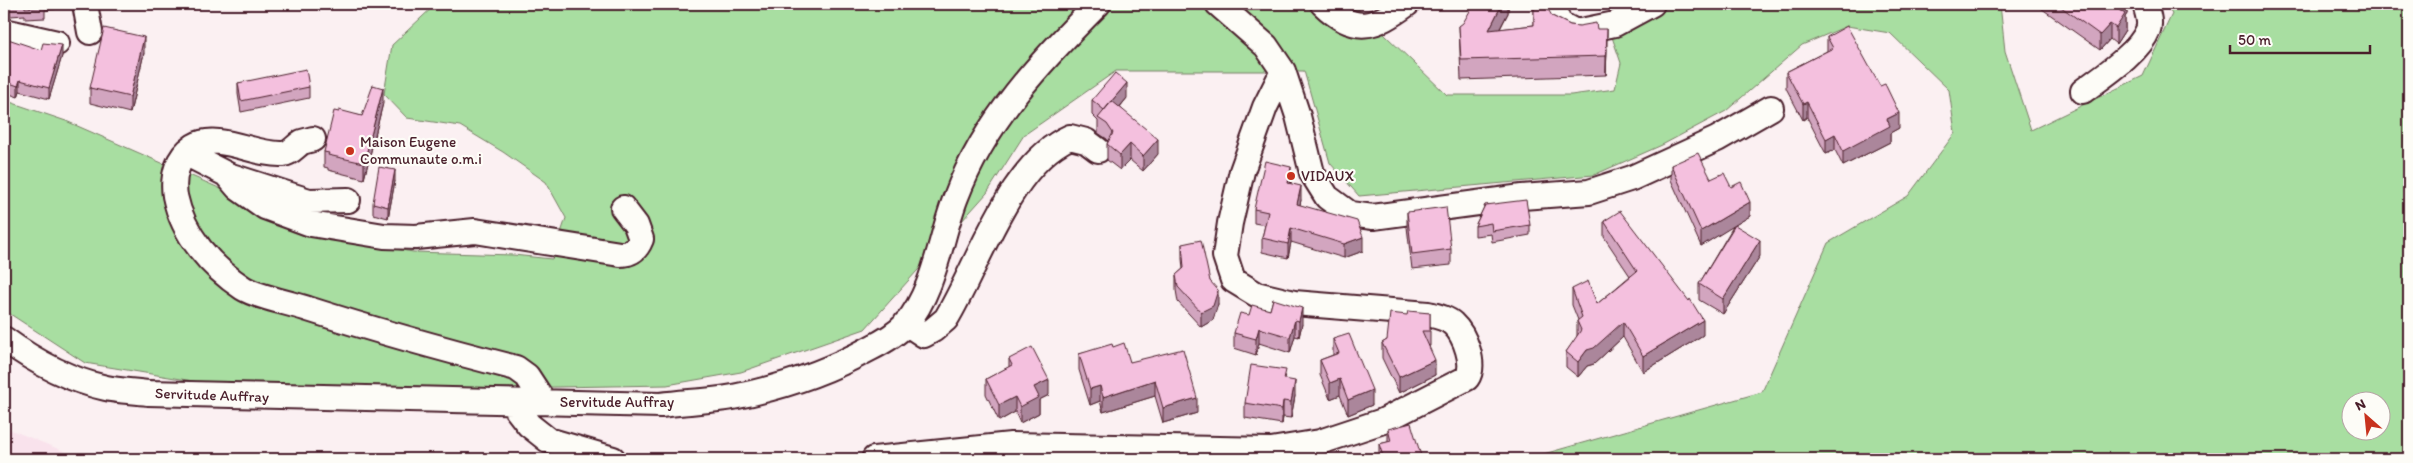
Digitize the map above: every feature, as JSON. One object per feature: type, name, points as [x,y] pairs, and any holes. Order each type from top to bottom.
[{"type":"street","points":[[85,4],[90,32]]},
{"type":"street","name":"Servitude Auffray","points":[[4,339],[20,351],[66,375],[105,388],[148,393],[662,405],[733,397],[792,382],[846,362],[887,340],[906,323],[921,300],[956,197],[975,154],[998,116],[1027,79],[1098,4]]},
{"type":"street","points":[[1218,4],[1266,46],[1283,71],[1298,116],[1312,173],[1327,197],[1350,214],[1373,217],[1522,197],[1589,192],[1632,178],[1717,139],[1771,108]]},
{"type":"street","points":[[1323,4],[1344,20],[1365,26],[1384,20],[1407,4]]},
{"type":"street","points":[[1552,4],[1559,23],[1576,32],[1618,24],[1652,4]]},
{"type":"street","points":[[2083,91],[2112,70],[2141,42],[2149,29],[2149,16],[2144,4]]},
{"type":"street","points":[[4,31],[56,42]]},
{"type":"street","points":[[874,459],[1016,452],[1191,454],[1271,450],[1320,442],[1382,421],[1461,382],[1471,373],[1470,358],[1459,331],[1449,320],[1428,314],[1294,303],[1256,294],[1233,280],[1225,256],[1230,223],[1242,171],[1265,107],[1283,71]]},
{"type":"street","points":[[906,323],[924,335],[946,319],[1015,186],[1050,150],[1070,137],[1086,141],[1098,150]]},
{"type":"street","points":[[313,139],[302,142],[292,151],[284,154],[267,153],[212,141],[200,143],[186,154],[174,174],[174,188],[181,214],[198,246],[215,267],[246,289],[409,341],[516,368],[527,376],[544,402]]},
{"type":"street","points":[[186,154],[226,174],[309,201],[348,200]]},
{"type":"street","points":[[226,174],[238,188],[272,211],[311,224],[384,236],[416,237],[475,231],[628,254],[634,251],[641,239],[636,225],[623,208]]},
{"type":"street","points":[[511,402],[529,425],[541,436],[613,459]]},
{"type":"shaded area","points":[[4,427],[83,459],[4,459]]},
{"type":"green space","points":[[436,4],[1353,4],[1447,95],[1571,95],[1615,89],[1621,63],[1612,37],[1668,4],[2000,4],[2005,51],[2031,130],[2143,76],[2172,14],[2164,4],[2409,4],[2409,459],[1526,459],[1762,392],[1828,243],[1908,196],[1955,133],[1949,90],[1890,33],[1847,26],[1802,45],[1726,111],[1662,145],[1594,175],[1359,196],[1330,163],[1304,71],[1116,71],[1024,135],[987,193],[865,329],[741,372],[667,385],[500,388],[199,382],[85,363],[4,310],[4,100],[66,121],[219,188],[306,234],[413,252],[513,255],[552,259],[566,218],[546,182],[503,152],[460,126],[407,118],[384,94],[392,45]]},
{"type":"building","points":[[25,4],[45,4],[45,7],[25,8]]},
{"type":"building","points":[[1474,4],[1502,4],[1489,30],[1534,25],[1534,4],[1545,4],[1552,16],[1570,25],[1579,26],[1596,23],[1597,29],[1607,29],[1606,56],[1461,60],[1459,26],[1463,23]]},
{"type":"building","points":[[2057,4],[2124,4],[2119,10],[2125,14],[2116,28],[2110,24],[2100,35]]},
{"type":"building","points":[[1847,26],[1880,86],[1885,84],[1899,113],[1887,119],[1890,126],[1843,151],[1835,134],[1826,139],[1807,102],[1803,104],[1786,72],[1833,48],[1827,37]]},
{"type":"building","points":[[104,28],[144,37],[130,97],[90,88]]},
{"type":"building","points":[[5,38],[41,50],[43,43],[62,45],[49,88],[20,80],[18,86],[4,81]]},
{"type":"building","points":[[306,69],[309,87],[241,101],[238,83]]},
{"type":"building","points":[[1115,73],[1127,83],[1104,110],[1092,100]]},
{"type":"building","points":[[373,85],[383,88],[364,163],[328,155],[329,153],[324,152],[334,111],[339,112],[339,110],[362,116]]},
{"type":"building","points":[[1112,101],[1158,139],[1143,156],[1130,144],[1120,155],[1107,144],[1113,133],[1107,124],[1098,118]]},
{"type":"building","points":[[1698,153],[1711,179],[1724,173],[1731,187],[1741,182],[1750,202],[1701,231],[1671,165]]},
{"type":"building","points":[[1265,161],[1291,167],[1288,183],[1301,186],[1297,204],[1357,221],[1363,237],[1344,244],[1291,228],[1288,244],[1262,238],[1268,212],[1254,209]]},
{"type":"building","name":"Maison Eugene Communaute o.m.i","points":[[379,167],[395,170],[388,207],[373,203]]},
{"type":"building","points":[[1526,200],[1530,225],[1492,231],[1491,223],[1475,226],[1485,205]]},
{"type":"building","points":[[1446,207],[1451,249],[1412,254],[1407,212]]},
{"type":"building","points":[[1620,211],[1689,301],[1690,299],[1703,320],[1643,356],[1623,322],[1594,348],[1587,350],[1578,362],[1566,352],[1581,330],[1577,321],[1582,317],[1572,289],[1588,281],[1597,304],[1637,271],[1604,221]]},
{"type":"building","points":[[1735,225],[1760,240],[1723,299],[1699,284]]},
{"type":"building","points":[[1201,240],[1210,281],[1218,290],[1213,306],[1201,312],[1178,287],[1176,275],[1184,268],[1182,244]]},
{"type":"building","points":[[1273,299],[1302,308],[1299,321],[1295,320],[1290,337],[1259,328],[1256,339],[1234,333],[1240,313],[1249,315],[1252,305],[1270,310]]},
{"type":"building","points":[[1408,311],[1430,313],[1430,331],[1422,331],[1435,360],[1399,377],[1382,343],[1387,340],[1390,313],[1407,315]]},
{"type":"building","points":[[1349,334],[1372,390],[1348,400],[1340,379],[1330,383],[1320,360],[1339,353],[1333,339]]},
{"type":"building","points":[[1124,343],[1130,362],[1183,349],[1197,398],[1163,408],[1155,380],[1103,397],[1100,386],[1090,389],[1079,354],[1112,344],[1113,347]]},
{"type":"building","points":[[1032,347],[1049,380],[1034,387],[1039,397],[1020,407],[1015,397],[999,405],[986,379],[1012,365],[1009,359]]},
{"type":"building","points":[[1251,365],[1286,370],[1284,379],[1295,381],[1291,402],[1283,401],[1282,409],[1245,403]]},
{"type":"building","points":[[1411,423],[1422,459],[1384,459],[1379,444],[1391,441],[1388,429]]},
{"type":"building","points":[[1329,455],[1330,459],[1303,459]]},
{"type":"place","name":"Maison Eugene Communaute o.m.i","points":[[350,151]]},
{"type":"place","name":"VIDAUX","points":[[1291,176]]}]
